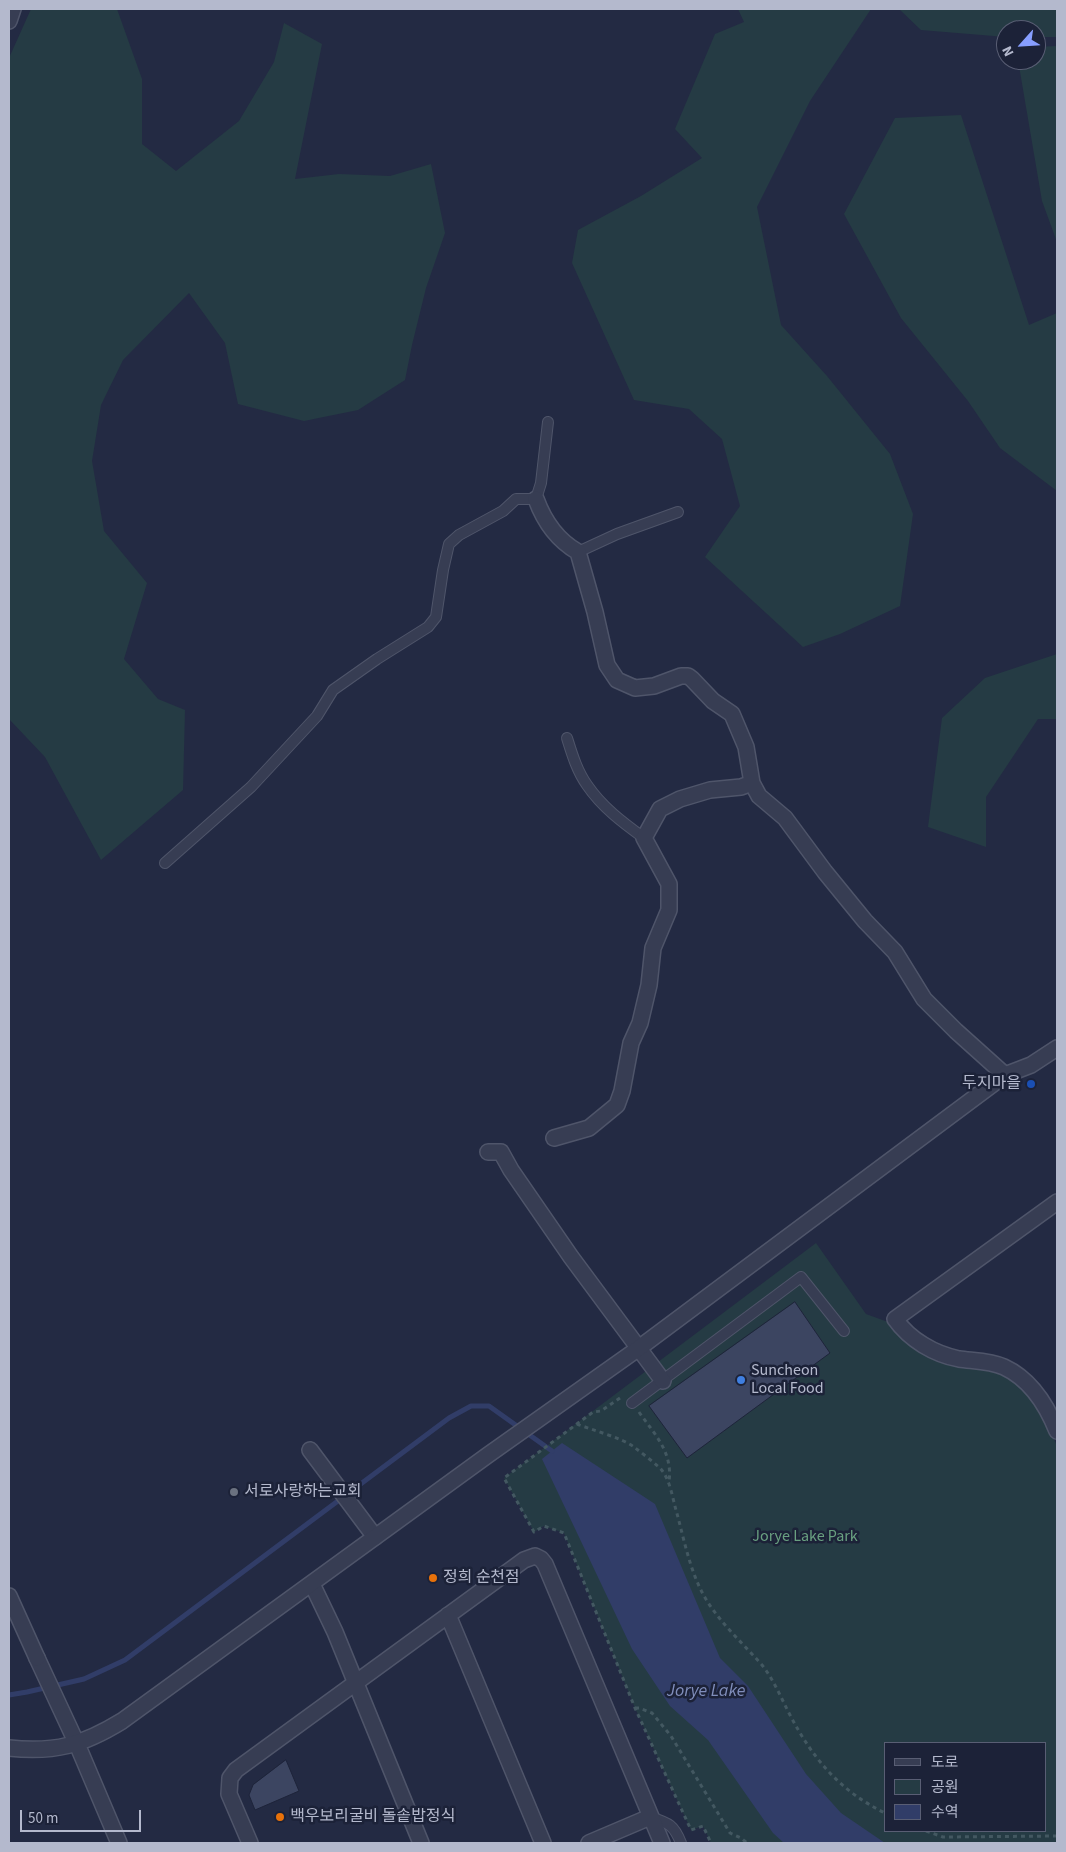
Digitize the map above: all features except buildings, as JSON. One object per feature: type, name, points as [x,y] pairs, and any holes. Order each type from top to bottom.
[{"type":"street","points":[[9,21],[14,9]]},
{"type":"street","points":[[536,499],[540,511],[551,528],[566,545],[578,552],[596,612],[607,665],[617,680],[635,688],[654,686],[681,676],[688,676],[713,701],[732,714],[746,747],[752,783],[759,796],[785,818],[824,872],[865,921],[895,952],[924,999],[1005,1075]]},
{"type":"street","points":[[554,1138],[589,1128],[617,1105],[622,1091],[631,1043],[640,1023],[649,985],[653,948],[669,910],[669,884],[644,838],[660,809],[680,799],[710,790],[740,787],[752,783]]},
{"type":"street","points":[[9,1748],[56,1749],[77,1744],[101,1734],[122,1721],[374,1537],[639,1348],[1005,1075],[1031,1065],[1057,1048]]},
{"type":"street","points":[[488,1152],[501,1152],[511,1170],[571,1257],[663,1381]]},
{"type":"street","points":[[1057,1202],[895,1319],[911,1338],[929,1348],[957,1358],[1004,1367],[1022,1378],[1037,1393],[1052,1416],[1057,1431]]},
{"type":"street","points":[[310,1450],[374,1537]]},
{"type":"street","points":[[250,1843],[229,1794],[230,1778],[236,1770],[524,1560],[534,1556],[541,1559],[545,1564],[608,1710],[662,1843]]},
{"type":"street","points":[[312,1584],[421,1843]]},
{"type":"street","points":[[9,1596],[77,1744],[119,1843]]},
{"type":"street","points":[[448,1615],[543,1843]]},
{"type":"street","points":[[589,1843],[650,1817]]},
{"type":"lane","points":[[165,863],[251,787],[317,716],[333,690],[377,659],[428,627],[436,617],[443,570],[450,544],[459,535],[503,512],[516,499],[536,499],[542,483],[548,422]]},
{"type":"lane","points":[[578,552],[617,534],[678,512]]},
{"type":"lane","points":[[567,738],[586,784],[612,814],[644,838]]},
{"type":"lane","points":[[632,1403],[801,1277],[844,1331]]},
{"type":"lane","points":[[650,1817],[668,1823],[674,1828],[681,1843]]},
{"type":"path","points":[[669,1482],[671,1469],[668,1456],[626,1394],[601,1411],[593,1412],[504,1478],[534,1532],[544,1526],[564,1533],[635,1708],[691,1830],[704,1826],[711,1843]]},
{"type":"path","points":[[577,1424],[632,1446],[661,1469],[669,1482],[690,1564],[699,1587],[717,1616],[741,1645],[762,1666],[804,1741],[823,1766],[844,1788],[865,1803],[884,1812]]},
{"type":"path","points":[[635,1708],[652,1713],[671,1736],[730,1833],[747,1843]]},
{"type":"path","points":[[929,1832],[942,1837],[1057,1836]]},
{"type":"path","points":[[985,1843],[986,1837]]},
{"type":"green space","points":[[31,9],[117,9],[142,79],[142,144],[176,171],[239,121],[274,62],[284,23],[322,44],[295,179],[339,174],[390,176],[431,164],[445,233],[426,288],[405,380],[358,410],[304,421],[238,404],[225,343],[189,293],[123,360],[101,405],[92,461],[104,531],[147,583],[124,659],[158,699],[185,710],[183,790],[101,860],[45,757],[9,719],[9,58]]},
{"type":"green space","points":[[738,9],[871,9],[810,101],[757,207],[781,325],[827,376],[890,454],[913,514],[900,606],[840,634],[803,647],[705,557],[740,506],[722,439],[689,409],[634,400],[572,263],[578,230],[641,196],[702,158],[675,129],[715,34],[744,22]]},
{"type":"green space","points":[[899,9],[1057,9],[1057,37],[1046,37],[1046,20],[996,20],[996,36],[921,30]]},
{"type":"green space","points":[[1057,46],[1057,242],[1042,201],[1020,70],[1046,70],[1046,47]]},
{"type":"green space","points":[[961,115],[1029,325],[1057,313],[1057,491],[1000,448],[968,401],[901,318],[844,214],[895,118]]},
{"type":"green space","points":[[1057,654],[1057,719],[1038,719],[986,797],[986,847],[928,827],[942,718],[985,678]]},
{"type":"green space","name":"Jorye Lake Park","points":[[816,1243],[866,1314],[888,1322],[903,1339],[1012,1378],[1036,1398],[1057,1446],[1057,1843],[711,1843],[703,1826],[691,1830],[635,1708],[564,1533],[544,1526],[534,1532],[504,1478]]},
{"type":"water","name":"Jorye Lake","points":[[562,1443],[655,1504],[720,1658],[748,1686],[806,1774],[841,1813],[885,1843],[784,1843],[773,1833],[708,1740],[670,1706],[632,1649],[542,1459]]},
{"type":"waterway","points":[[9,1695],[84,1679],[125,1660],[449,1418],[471,1406],[489,1406],[552,1451]]},
{"type":"place","name":"두지마을","points":[[1031,1084]]},
{"type":"place","name":"Suncheon Local Food","points":[[741,1380]]},
{"type":"place","name":"서로사랑하는교회","points":[[234,1492]]},
{"type":"place","name":"정희 순천점","points":[[433,1578]]},
{"type":"place","name":"백우보리굴비 돌솥밥정식","points":[[280,1817]]}]
